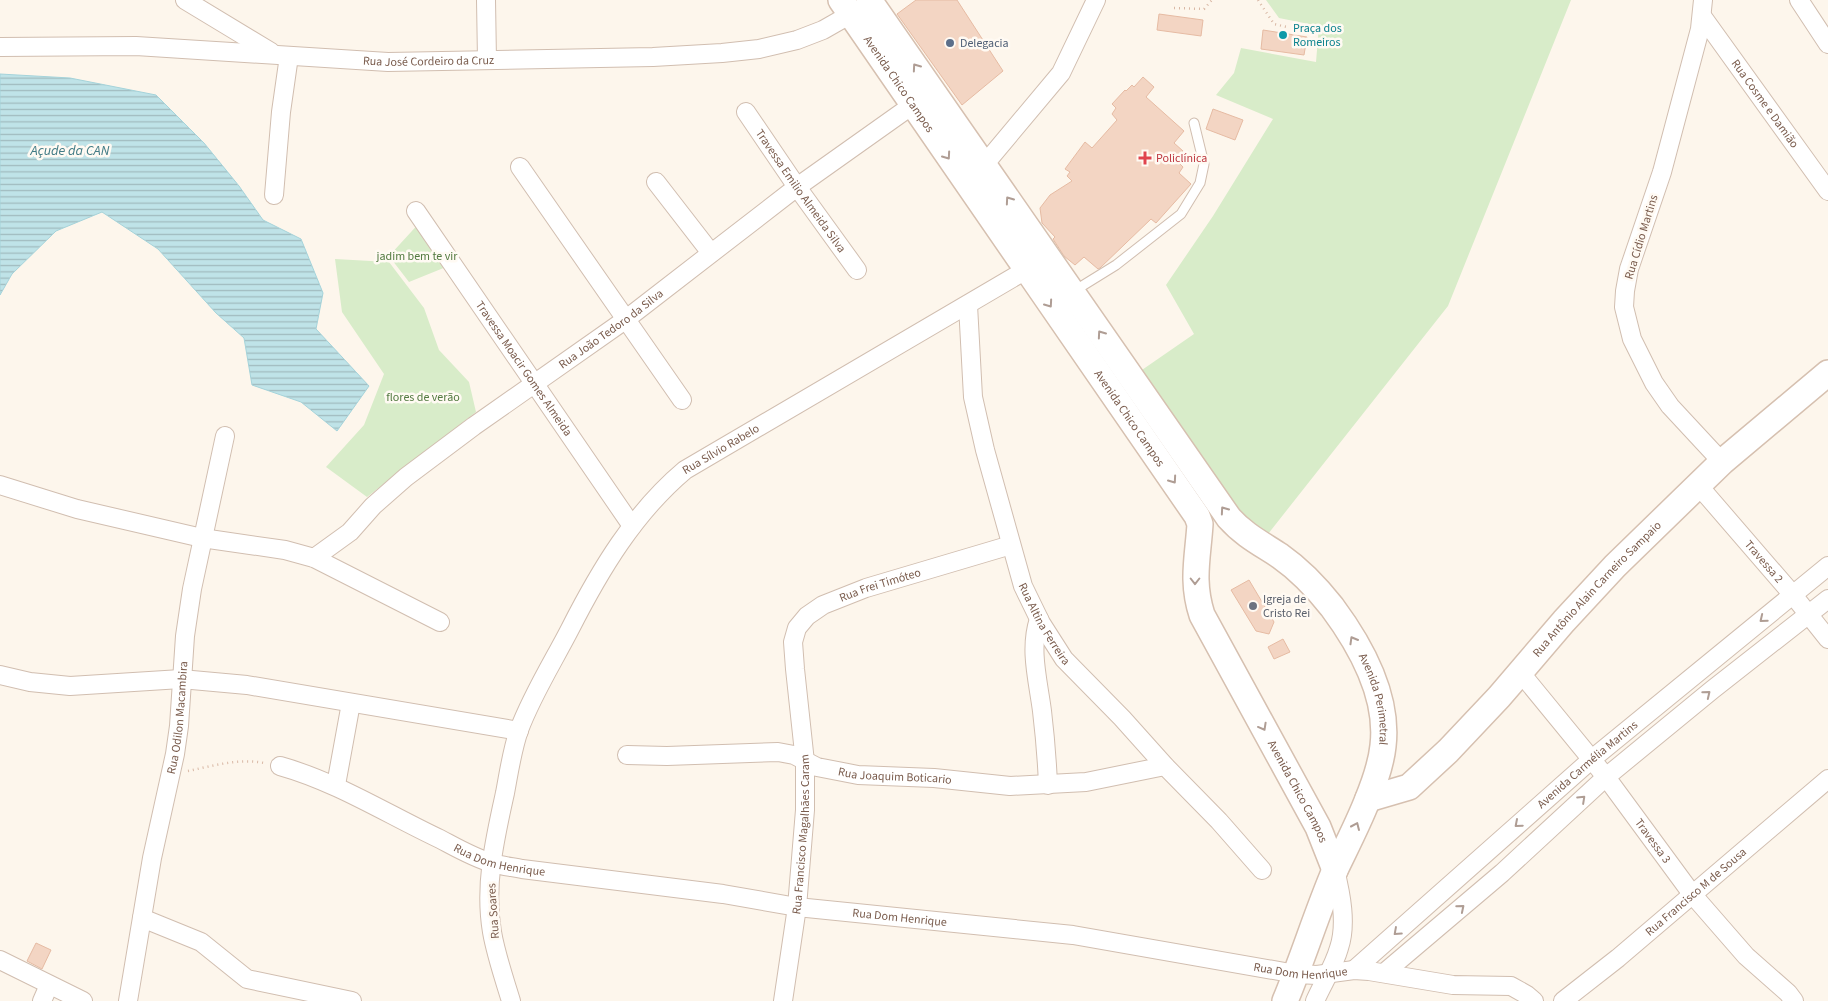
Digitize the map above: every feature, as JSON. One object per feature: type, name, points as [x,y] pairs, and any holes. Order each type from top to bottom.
[{"type":"street","points":[[185,0],[281,55],[281,112],[274,195]]},
{"type":"street","points":[[486,0],[487,60]]},
{"type":"street","points":[[984,165],[1061,73],[1096,0]]},
{"type":"street","points":[[1799,0],[1828,44]]},
{"type":"street","name":"Rua José Cordeiro da Cruz","points":[[0,47],[136,46],[388,62],[653,57],[759,49],[797,40],[823,30],[853,5]]},
{"type":"street","name":"Avenida Chico Campos","points":[[853,5],[932,90],[1229,518],[1240,530],[1259,543]]},
{"type":"street","name":"Avenida Chico Campos","points":[[853,5],[912,106],[1190,503],[1200,524],[1195,585],[1202,615],[1318,827],[1335,870]]},
{"type":"street","name":"Rua Cosme e Damião","points":[[1702,8],[1828,191]]},
{"type":"street","name":"Rua Cídio Martins","points":[[1702,8],[1700,29],[1662,172],[1629,269],[1624,307],[1632,339],[1654,383],[1670,406],[1722,462]]},
{"type":"street","name":"Rua João Tedoro da Silva","points":[[314,558],[350,532],[379,501],[406,477],[474,426],[625,320],[797,187],[932,90]]},
{"type":"street","name":"Travessa Emilio Almeida Silva","points":[[746,112],[857,270]]},
{"type":"street","points":[[520,167],[682,400]]},
{"type":"street","points":[[656,182],[710,253]]},
{"type":"street","name":"Travessa Moacir Gomes Almeida","points":[[416,211],[632,526]]},
{"type":"street","name":"Rua Sílvio Rabelo","points":[[519,731],[589,592],[616,548],[661,492],[685,470],[804,402],[848,374],[1026,270]]},
{"type":"street","name":"Rua Altina Ferreira","points":[[968,305],[973,397],[985,450],[1023,586],[1039,619],[1064,659],[1220,821],[1262,870]]},
{"type":"street","points":[[1100,377],[1121,362]]},
{"type":"street","name":"Rua Antônio Alain Carneiro Sampaio","points":[[1368,799],[1409,787],[1448,751],[1499,698],[1615,566],[1722,462],[1828,373]]},
{"type":"street","name":"Rua Odilon Macambira","points":[[128,1001],[162,811],[172,774],[179,726],[186,626],[202,538],[214,494],[225,436]]},
{"type":"street","points":[[0,485],[78,509],[202,538],[286,550],[314,558],[440,622]]},
{"type":"street","name":"Travessa 2","points":[[1698,485],[1809,614],[1828,639]]},
{"type":"street","name":"Avenida Perimetral","points":[[1259,543],[1282,557],[1308,579],[1332,607],[1367,664],[1382,707],[1384,726],[1382,754],[1368,799],[1335,870],[1285,1001]]},
{"type":"street","name":"Rua Frei Timóteo","points":[[795,669],[793,642],[797,628],[807,616],[824,606],[866,588],[1011,545]]},
{"type":"street","name":"Avenida Carmélia Martins","points":[[1354,970],[1592,759],[1828,566]]},
{"type":"street","name":"Avenida Carmélia Martins","points":[[1384,973],[1502,874],[1606,777],[1712,690],[1828,600]]},
{"type":"street","points":[[1039,619],[1034,635],[1034,655],[1046,742],[1048,785]]},
{"type":"street","name":"Rua Francisco Magalhães Caram","points":[[783,1001],[798,907],[805,810],[805,762],[795,669]]},
{"type":"street","name":"Travessa 3","points":[[1520,672],[1606,777],[1692,894],[1746,956],[1788,993],[1794,1001]]},
{"type":"street","points":[[0,675],[38,683],[70,686],[181,679],[247,685],[519,731]]},
{"type":"street","points":[[336,786],[351,703]]},
{"type":"street","name":"Rua Soares","points":[[511,1001],[492,931],[490,893],[491,863],[519,731]]},
{"type":"street","name":"Rua Joaquim Boticario","points":[[626,755],[676,756],[778,752],[794,756],[818,767],[858,776],[934,778],[1010,786],[1086,782],[1165,766]]},
{"type":"street","name":"Rua Dom Henrique","points":[[280,766],[336,786],[407,824],[472,855],[491,863],[522,869],[723,894],[798,907],[1073,935],[1296,974],[1329,974],[1354,970],[1384,973],[1453,986],[1511,986],[1534,1001]]},
{"type":"street","name":"Rua Francisco M de Sousa","points":[[1563,1001],[1618,958],[1828,779]]},
{"type":"street","points":[[1316,1001],[1340,946],[1342,934],[1341,907],[1335,870]]},
{"type":"street","points":[[142,918],[202,942],[247,979],[352,1001]]},
{"type":"street","points":[[0,960],[46,993],[83,1001]]},
{"type":"lane","points":[[1072,292],[1116,265],[1181,214],[1200,184],[1204,164],[1194,123]]},
{"type":"path","points":[[1174,8],[1204,9],[1212,0]]},
{"type":"path","points":[[1258,0],[1274,24],[1287,27]]},
{"type":"path","points":[[172,774],[251,760],[280,766]]},
{"type":"green space","points":[[1266,0],[1571,0],[1448,306],[1268,534],[1241,520],[1139,372],[1194,334],[1166,285],[1213,216],[1273,119],[1216,95],[1234,73],[1241,48],[1316,62],[1319,26],[1279,18]]},
{"type":"green space","name":"jadim bem te vir","points":[[422,220],[446,267],[409,282],[389,256]]},
{"type":"green space","name":"flores de verão","points":[[335,259],[389,262],[424,308],[439,350],[469,382],[476,412],[367,497],[326,467],[364,425],[384,374],[342,312]]},
{"type":"water","name":"Açude da CAN","points":[[0,74],[70,78],[156,95],[204,143],[239,186],[263,220],[301,239],[323,293],[316,329],[369,386],[337,431],[301,402],[252,385],[244,338],[216,313],[158,249],[102,212],[56,231],[12,274],[0,295]]},
{"type":"building","name":"Delegacia","points":[[916,0],[957,0],[1003,71],[962,105],[897,14]]},
{"type":"building","points":[[1159,14],[1203,20],[1201,36],[1157,30]]},
{"type":"building","points":[[1263,30],[1307,37],[1304,55],[1261,49]]},
{"type":"building","points":[[1143,77],[1154,87],[1146,97],[1184,131],[1174,143],[1183,151],[1175,159],[1183,167],[1179,173],[1191,184],[1156,223],[1151,219],[1100,268],[1098,269],[1084,257],[1075,265],[1064,256],[1053,239],[1055,237],[1042,223],[1040,208],[1050,195],[1072,181],[1067,176],[1070,172],[1065,169],[1085,142],[1092,148],[1117,120],[1112,114],[1116,108],[1112,104],[1125,90],[1132,85],[1134,87]]},
{"type":"building","points":[[1213,109],[1243,120],[1235,140],[1206,129]]},
{"type":"building","name":"Igreja de Cristo Rei","points":[[1249,580],[1274,622],[1269,634],[1256,631],[1231,590]]},
{"type":"building","points":[[1283,639],[1290,652],[1274,659],[1268,647]]},
{"type":"building","points":[[36,943],[51,950],[42,969],[27,961]]},
{"type":"place","name":"Praça dos Romeiros","points":[[1283,35]]},
{"type":"place","name":"Delegacia","points":[[950,43]]},
{"type":"place","name":"Policlínica","points":[[1145,158]]},
{"type":"place","name":"Igreja de Cristo Rei","points":[[1253,606]]}]
